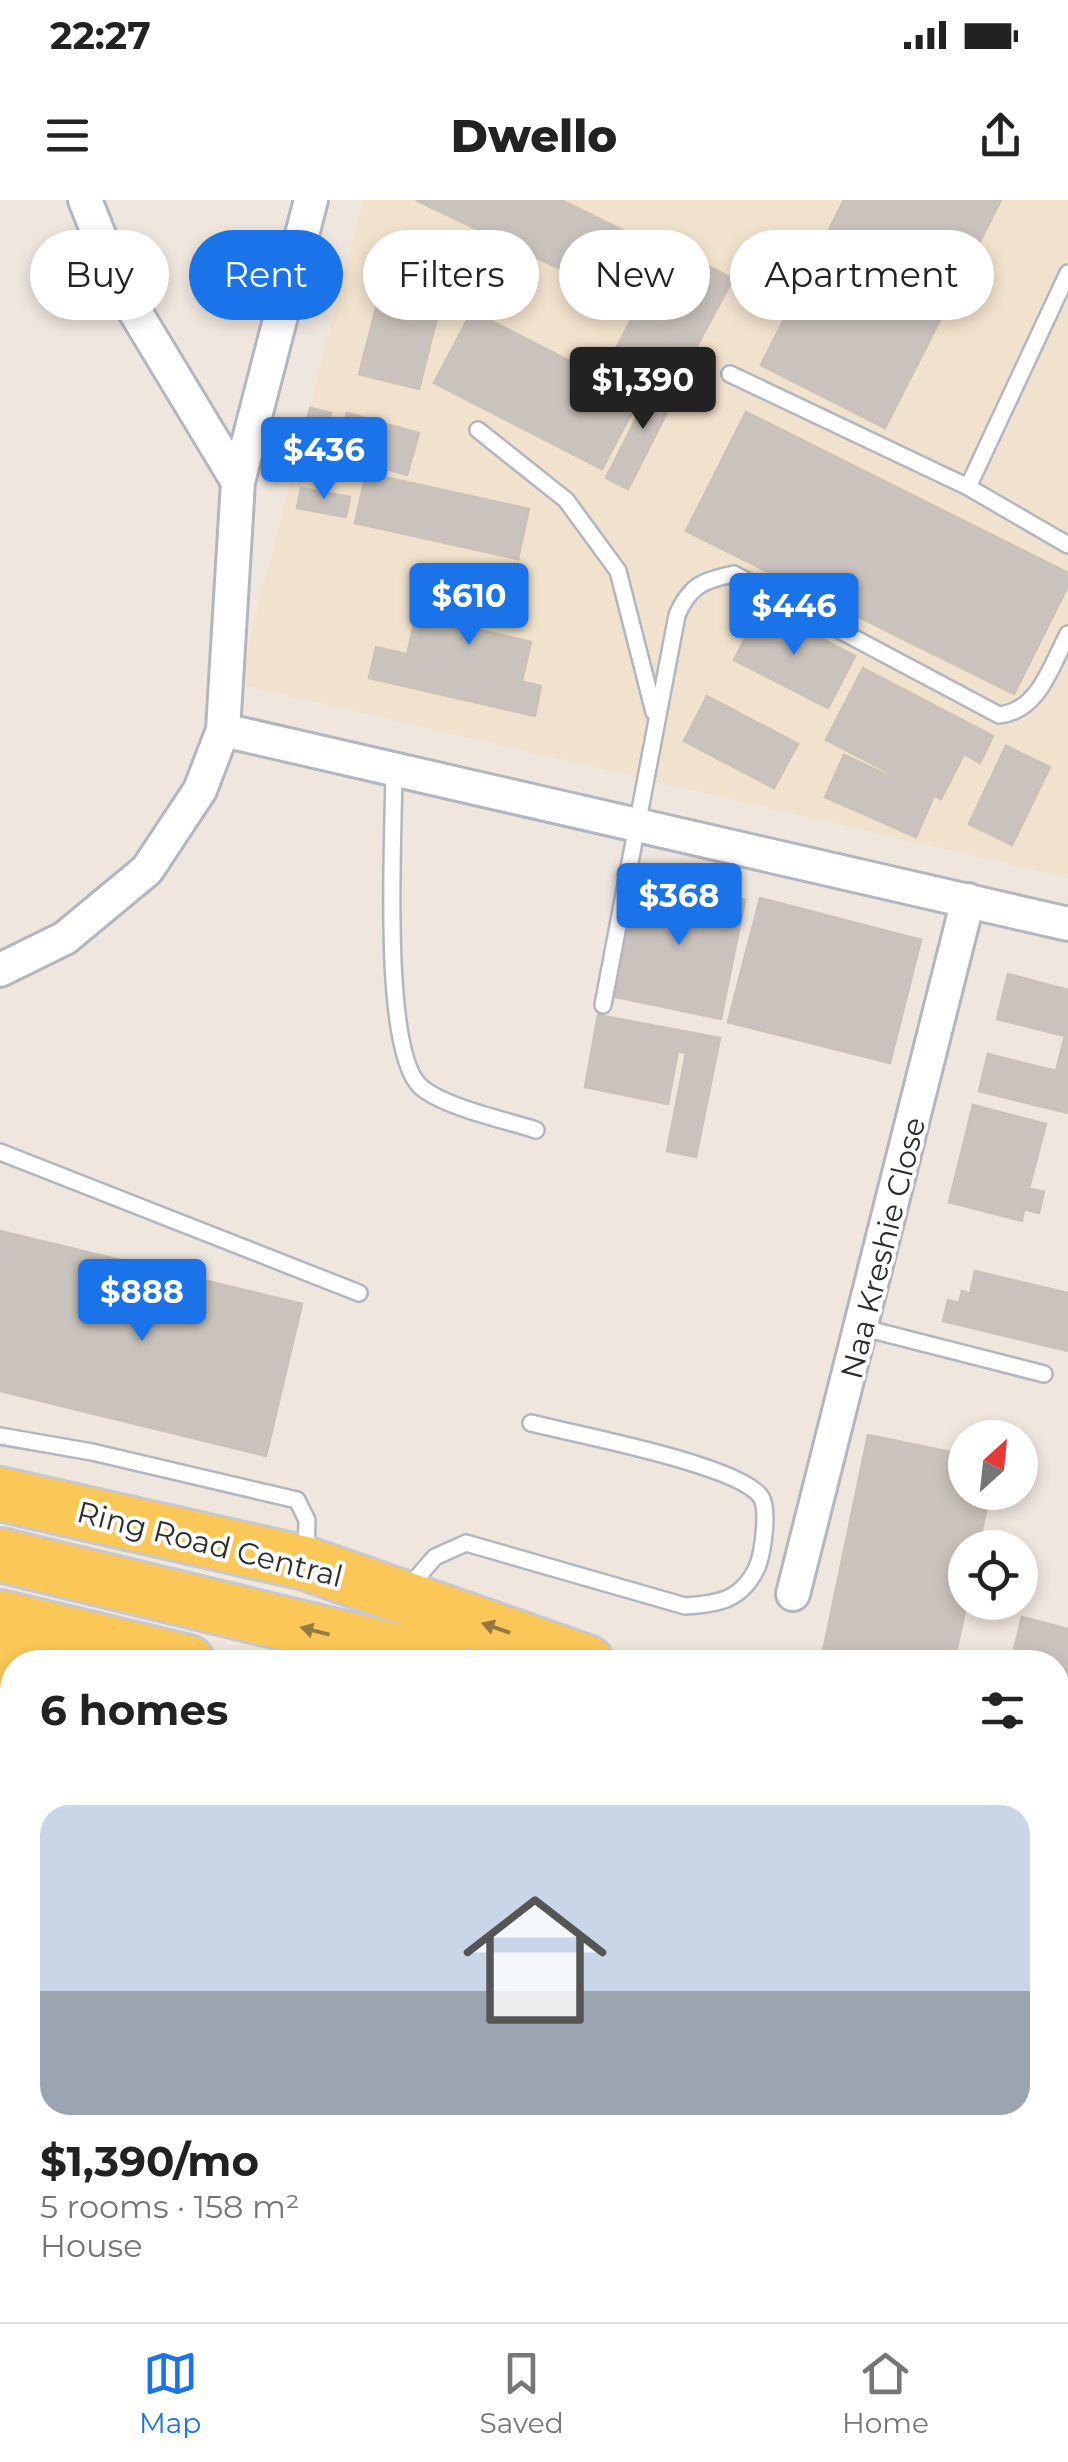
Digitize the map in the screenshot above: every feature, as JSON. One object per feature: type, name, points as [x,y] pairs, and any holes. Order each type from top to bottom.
[{"type":"main road","name":"Ring Road Central","points":[[0,1494],[305,1563],[553,1650]]},
{"type":"main road","name":"Ring Road Central","points":[[0,1555],[394,1650]]},
{"type":"main road","points":[[0,1616],[139,1650]]},
{"type":"street","points":[[85,200],[119,284],[238,482]]},
{"type":"street","points":[[0,970],[65,938],[146,870],[200,790],[223,730],[238,482],[310,200]]},
{"type":"street","points":[[223,730],[1068,924]]},
{"type":"street","name":"Naa Kreshie Close","points":[[793,1594],[864,1328],[968,900]]},
{"type":"lane","points":[[968,487],[1068,272]]},
{"type":"lane","points":[[730,374],[968,487],[1068,545]]},
{"type":"lane","points":[[478,430],[566,500],[618,571],[656,718]]},
{"type":"lane","points":[[603,1005],[634,824],[677,614],[686,595],[702,580],[734,574],[999,715],[1019,713],[1033,700],[1068,634]]},
{"type":"lane","points":[[394,769],[394,963],[403,1060],[421,1087],[536,1130]]},
{"type":"lane","points":[[0,1152],[360,1294]]},
{"type":"lane","points":[[864,1328],[1044,1374]]},
{"type":"lane","points":[[400,1596],[436,1557],[466,1543],[685,1606],[720,1604],[739,1594],[758,1564],[765,1507],[760,1494],[728,1473],[530,1423]]},
{"type":"lane","points":[[0,1436],[92,1452],[297,1500],[307,1520],[305,1563]]},
{"type":"shaded area","points":[[363,200],[1068,200],[1068,878],[238,684],[332,320],[343,320],[343,277]]},
{"type":"building","points":[[416,200],[561,200],[622,230],[559,230],[559,269],[539,259],[539,230],[479,230]]},
{"type":"building","points":[[844,200],[1001,200],[986,230],[829,230]]},
{"type":"building","points":[[710,267],[730,277],[730,285],[677,383],[653,370],[650,376],[612,356],[631,320],[710,320]]},
{"type":"building","points":[[373,320],[436,320],[419,389],[359,374]]},
{"type":"building","points":[[467,320],[490,320],[640,397],[602,469],[434,383]]},
{"type":"building","points":[[784,320],[940,320],[885,428],[761,365]]},
{"type":"building","points":[[658,375],[680,387],[628,489],[606,478]]},
{"type":"building","points":[[310,408],[331,413],[319,462],[298,457]]},
{"type":"building","points":[[746,412],[1068,573],[1068,586],[1014,694],[686,531]]},
{"type":"building","points":[[347,413],[419,433],[407,475],[336,454]]},
{"type":"building","points":[[366,473],[529,509],[518,559],[355,523]]},
{"type":"building","points":[[301,488],[350,497],[346,517],[297,508]]},
{"type":"building","points":[[761,607],[855,656],[828,708],[734,660]]},
{"type":"building","points":[[416,615],[531,642],[522,681],[407,655]]},
{"type":"building","points":[[376,647],[541,686],[535,716],[369,678]]},
{"type":"building","points":[[863,668],[993,736],[980,763],[964,754],[941,799],[826,740]]},
{"type":"building","points":[[707,696],[798,744],[774,788],[684,741]]},
{"type":"building","points":[[1006,746],[1050,767],[1012,845],[969,824]]},
{"type":"building","points":[[844,755],[934,796],[916,837],[825,797]]},
{"type":"building","points":[[637,877],[745,900],[721,1019],[612,996]]},
{"type":"building","points":[[760,898],[921,940],[890,1063],[728,1022]]},
{"type":"building","points":[[1008,974],[1068,990],[1068,1113],[979,1091],[988,1054],[1056,1071],[1065,1036],[997,1019]]},
{"type":"building","points":[[598,1015],[720,1038],[696,1157],[667,1151],[686,1053],[678,1051],[668,1104],[585,1087]]},
{"type":"building","points":[[973,1105],[1046,1124],[1029,1188],[1044,1192],[1039,1213],[1024,1209],[1022,1221],[949,1202]]},
{"type":"building","points":[[0,1231],[302,1304],[266,1456],[0,1391]]},
{"type":"building","points":[[975,1271],[1068,1293],[1068,1351],[943,1321],[948,1300],[959,1303],[962,1291],[970,1294]]},
{"type":"building","points":[[868,1435],[948,1451],[948,1510],[986,1510],[982,1530],[948,1530],[948,1620],[963,1620],[957,1650],[823,1650]]},
{"type":"building","points":[[1021,1620],[1068,1629],[1068,1650],[1014,1650]]}]
